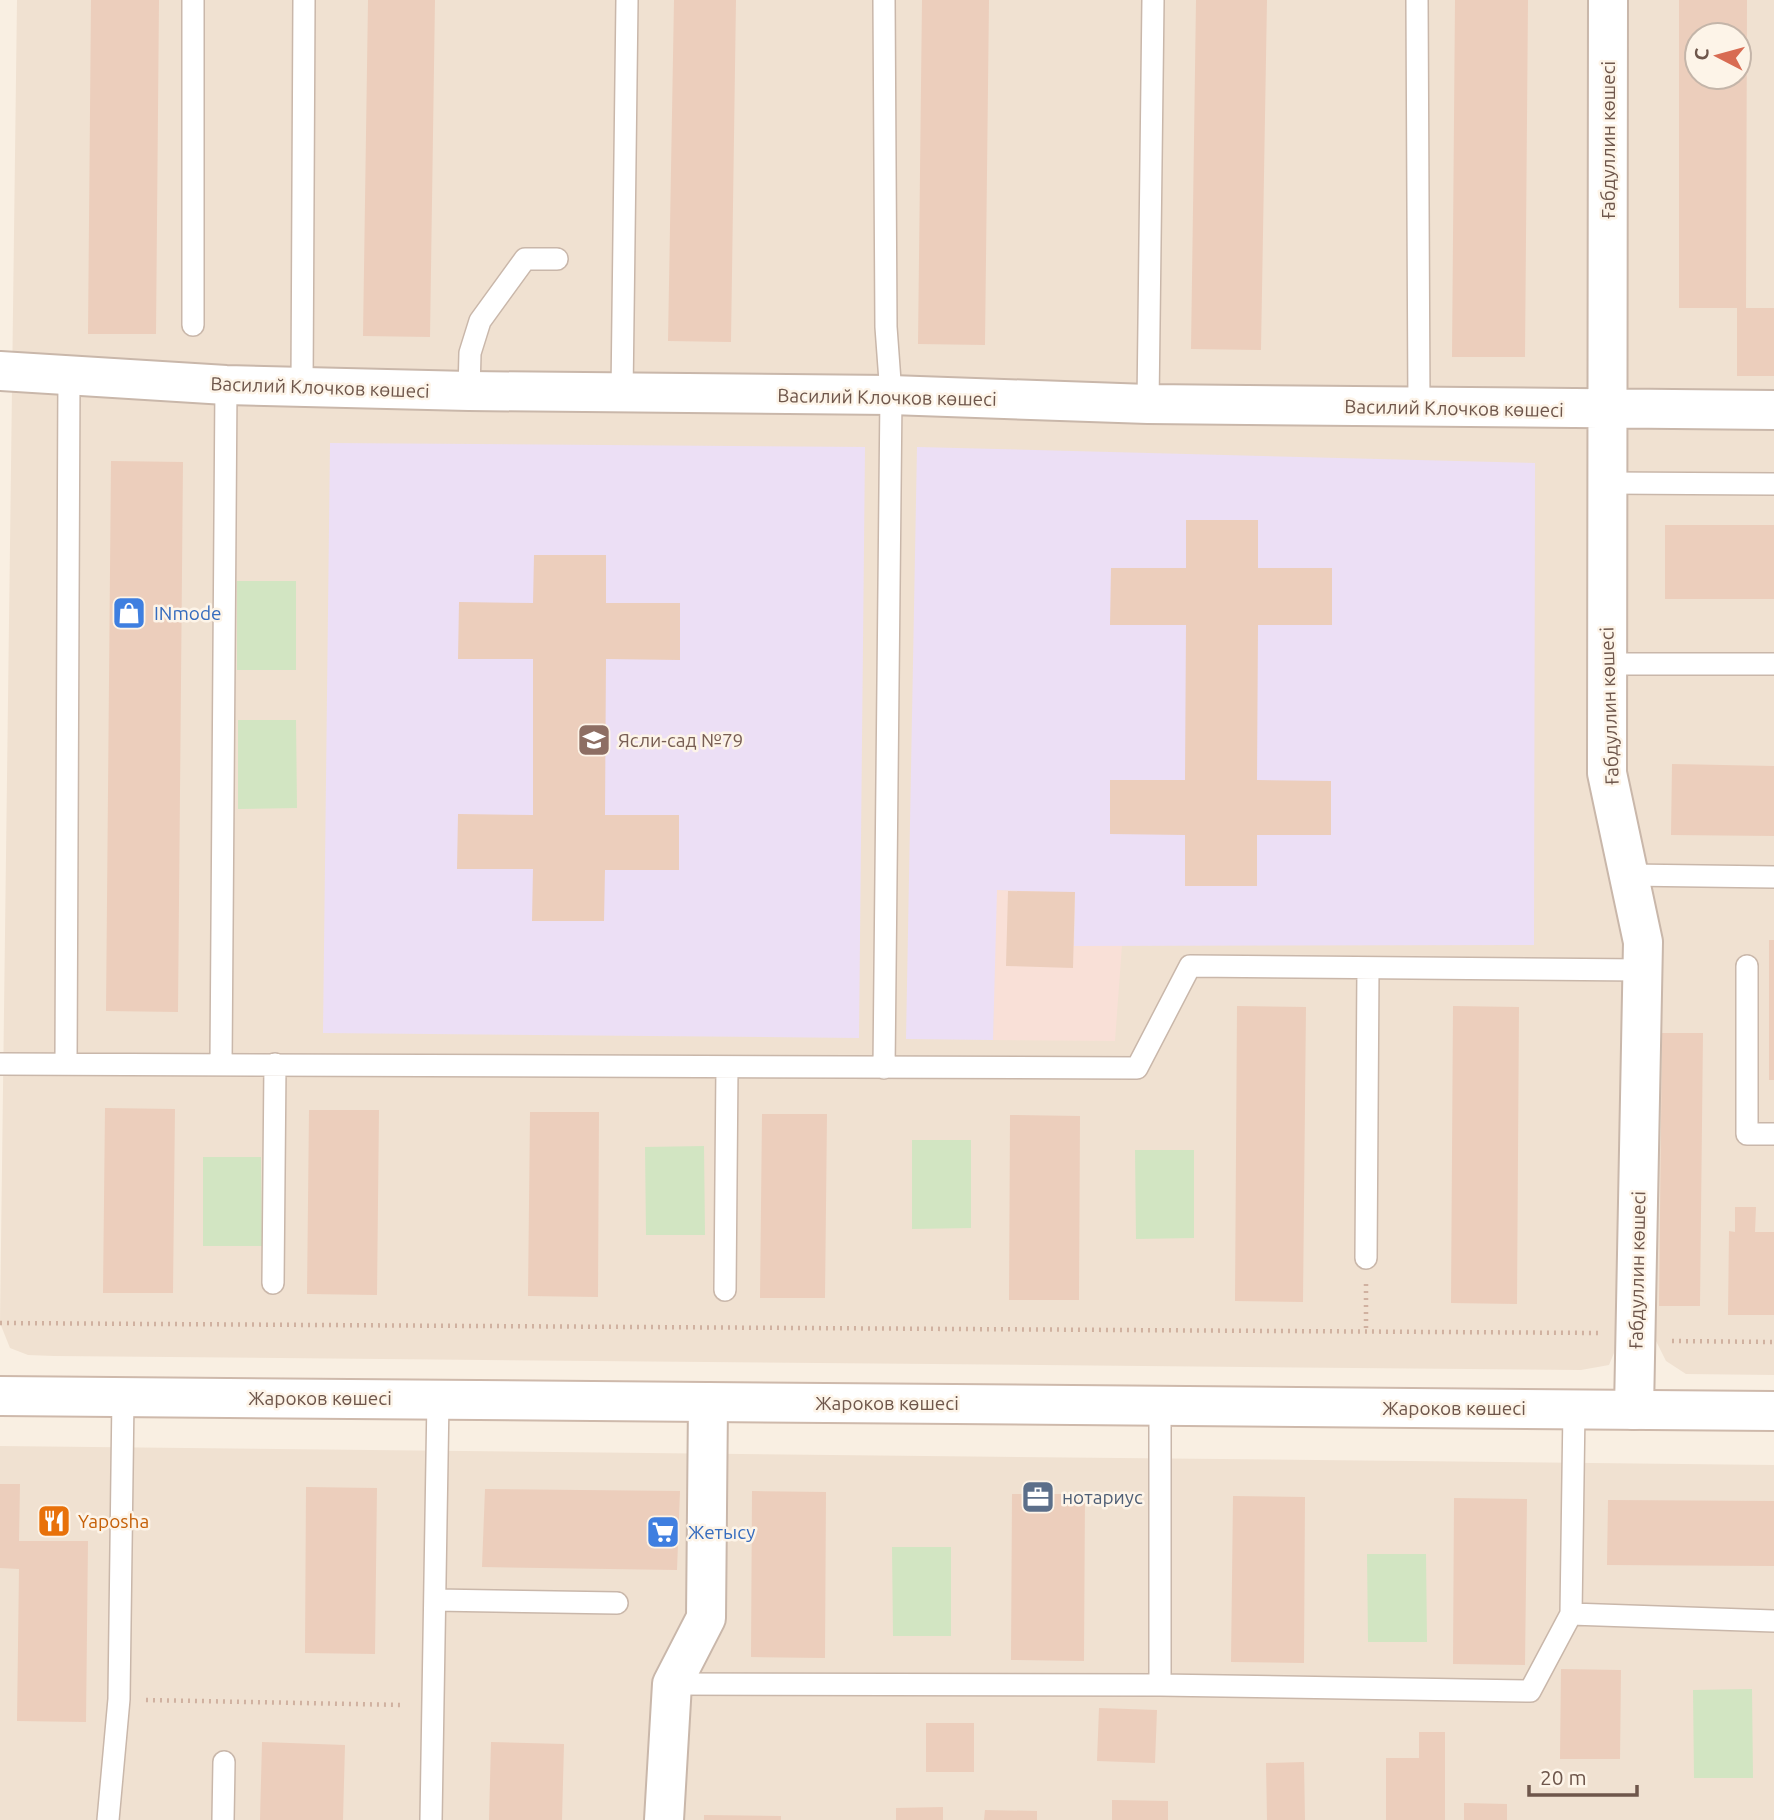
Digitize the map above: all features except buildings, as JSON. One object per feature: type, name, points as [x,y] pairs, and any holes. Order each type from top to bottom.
[{"type":"street","name":"Ғабдуллин көшесі","points":[[1608,0],[1607,773],[1643,942],[1634,1409]]},
{"type":"street","name":"Василий Клочков көшесі","points":[[0,371],[226,385],[469,391],[891,395],[1148,404],[1419,408],[1774,410]]},
{"type":"street","name":"Жароков көшесі","points":[[0,1396],[1774,1411]]},
{"type":"street","points":[[664,1820],[672,1684],[706,1618],[708,1402]]},
{"type":"lane","points":[[193,0],[193,325]]},
{"type":"lane","points":[[302,387],[304,0]]},
{"type":"lane","points":[[622,394],[627,0]]},
{"type":"lane","points":[[884,0],[886,327],[891,395],[884,1068]]},
{"type":"lane","points":[[1148,404],[1153,0]]},
{"type":"lane","points":[[1417,0],[1419,408]]},
{"type":"lane","points":[[469,391],[470,353],[480,321],[525,259],[557,258]]},
{"type":"lane","points":[[66,1063],[69,374]]},
{"type":"lane","points":[[221,1064],[226,385]]},
{"type":"lane","points":[[1607,483],[1774,484]]},
{"type":"lane","points":[[1606,664],[1774,664]]},
{"type":"lane","points":[[1629,875],[1774,877]]},
{"type":"lane","points":[[0,1064],[1137,1068],[1190,966],[1642,970]]},
{"type":"lane","points":[[1747,966],[1747,1134],[1774,1134]]},
{"type":"lane","points":[[1366,1258],[1368,968]]},
{"type":"lane","points":[[273,1283],[275,1064]]},
{"type":"lane","points":[[725,1290],[727,1067]]},
{"type":"lane","points":[[108,1820],[119,1699],[123,1397]]},
{"type":"lane","points":[[430,1820],[438,1399]]},
{"type":"lane","points":[[1160,1405],[1160,1685]]},
{"type":"lane","points":[[672,1684],[1160,1685],[1530,1690],[1572,1614],[1574,1409]]},
{"type":"lane","points":[[435,1600],[617,1603]]},
{"type":"lane","points":[[1572,1614],[1774,1621]]},
{"type":"lane","points":[[223,1820],[224,1762]]},
{"type":"path","points":[[1366,1258],[1366,1332]]},
{"type":"path","points":[[0,1323],[1601,1333],[1619,1341],[1774,1342]]},
{"type":"path","points":[[119,1699],[432,1706]]},
{"type":"shaded area","points":[[17,0],[1593,0],[1625,942],[1619,1341],[1609,1365],[1581,1370],[54,1356],[28,1355],[10,1348],[0,1323]]},
{"type":"shaded area","points":[[1625,0],[1774,0],[1774,1375],[1686,1374],[1666,1361],[1656,1341],[1623,773]]},
{"type":"shaded area","name":"Ясли-сад №79","points":[[330,443],[865,447],[859,1038],[323,1033]]},
{"type":"shaded area","points":[[917,447],[1535,463],[1534,945],[1074,946],[1075,893],[997,890],[993,1040],[906,1039]]},
{"type":"shaded area","points":[[996,890],[1075,892],[1074,945],[1122,945],[1115,1041],[993,1040]]},
{"type":"shaded area","points":[[0,1446],[1774,1465],[1774,1820],[0,1820]]},
{"type":"green space","points":[[237,581],[296,581],[296,670],[237,670]]},
{"type":"green space","points":[[238,720],[296,720],[297,808],[238,809]]},
{"type":"green space","points":[[912,1140],[971,1140],[971,1228],[912,1229]]},
{"type":"green space","points":[[704,1146],[705,1235],[646,1235],[645,1147]]},
{"type":"green space","points":[[1135,1150],[1194,1150],[1194,1238],[1136,1239]]},
{"type":"green space","points":[[203,1157],[261,1157],[262,1246],[203,1246]]},
{"type":"green space","points":[[892,1547],[951,1547],[951,1636],[893,1636]]},
{"type":"green space","points":[[1367,1554],[1426,1554],[1427,1642],[1368,1642]]},
{"type":"green space","points":[[1752,1689],[1753,1778],[1694,1778],[1693,1690]]},
{"type":"place","name":"INmode","points":[[129,613]]},
{"type":"place","name":"Ясли-сад №79","points":[[594,740]]},
{"type":"place","name":"нотариус","points":[[1038,1497]]},
{"type":"place","name":"Yaposha","points":[[54,1521]]},
{"type":"place","name":"Жетысу","points":[[663,1532]]}]
